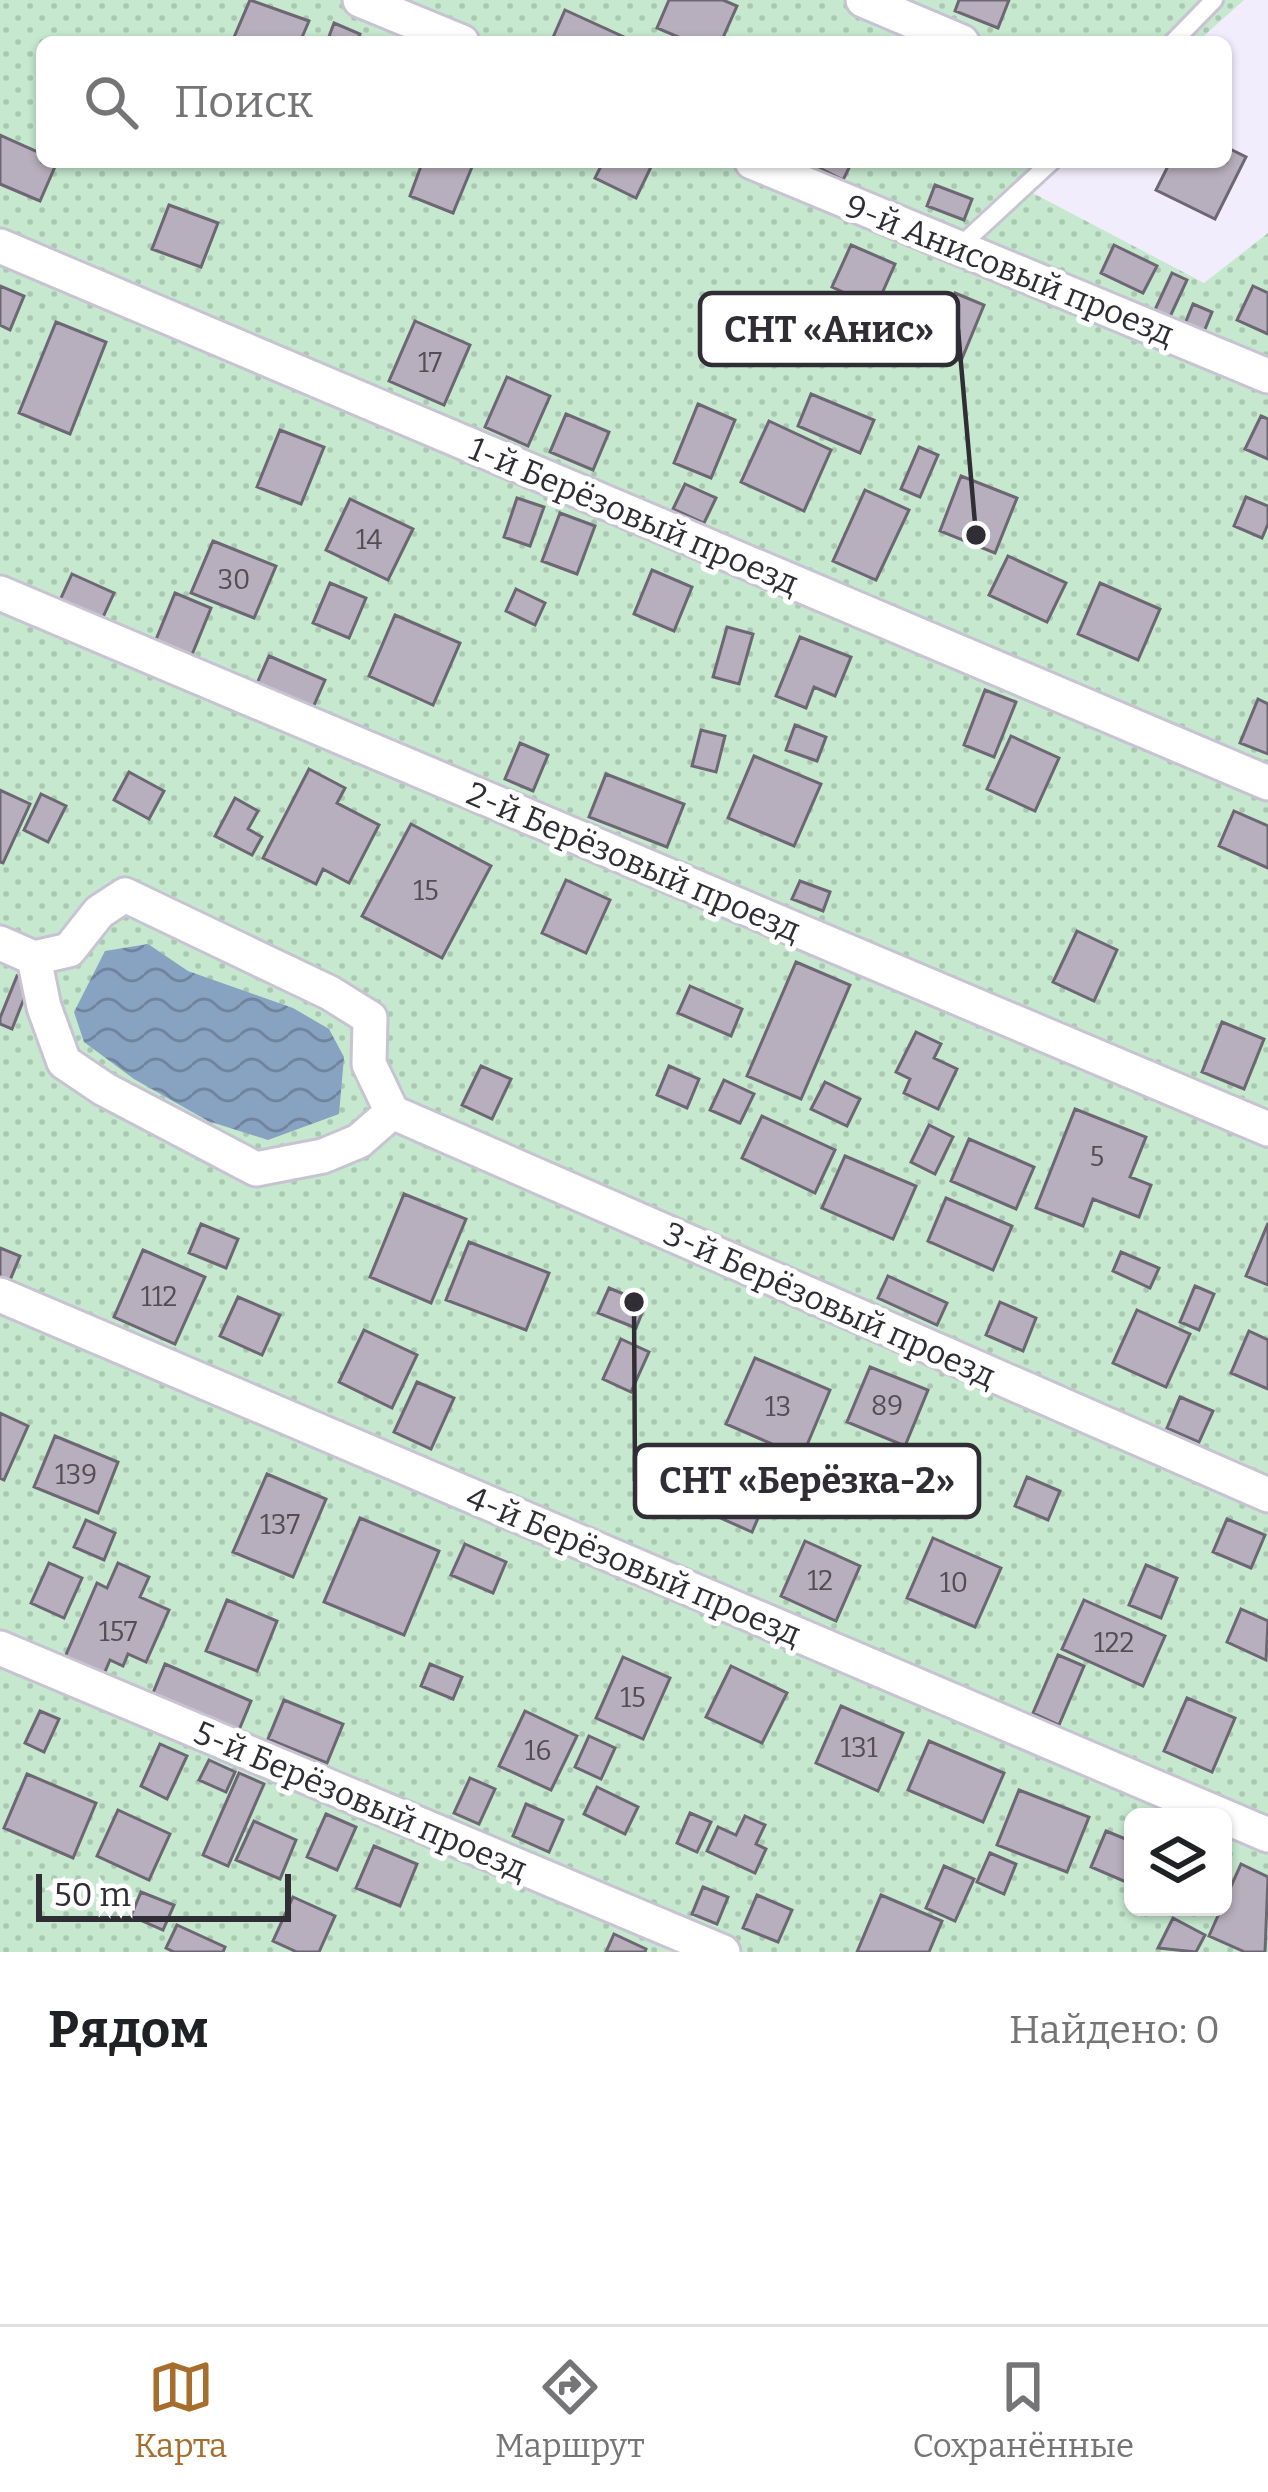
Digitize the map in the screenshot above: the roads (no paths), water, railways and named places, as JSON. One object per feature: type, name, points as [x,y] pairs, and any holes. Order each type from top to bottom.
[{"type":"street","points":[[360,0],[447,36]]},
{"type":"street","points":[[863,0],[948,36]]},
{"type":"street","name":"9-й Анисовый проезд","points":[[766,168],[1268,376]]},
{"type":"street","name":"1-й Берёзовый проезд","points":[[0,247],[1268,783]]},
{"type":"street","name":"2-й Берёзовый проезд","points":[[0,593],[1268,1129]]},
{"type":"street","points":[[0,943],[34,958],[70,950],[99,912],[125,895],[370,1018],[370,1064],[392,1112],[359,1141],[323,1156],[256,1169],[104,1089],[64,1062],[44,1007],[34,958]]},
{"type":"street","name":"3-й Берёзовый проезд","points":[[392,1112],[1268,1495]]},
{"type":"street","name":"4-й Берёзовый проезд","points":[[0,1294],[1268,1835]]},
{"type":"street","name":"5-й Берёзовый проезд","points":[[0,1648],[723,1952]]},
{"type":"lane","points":[[1179,36],[1214,0]]},
{"type":"lane","points":[[959,248],[1045,168]]},
{"type":"water","points":[[148,944],[188,971],[293,1008],[329,1029],[344,1057],[339,1114],[268,1140],[208,1121],[134,1079],[84,1042],[74,1012],[105,951]]},
{"type":"place","name":"СНТ «Анис»","points":[[976,535]]},
{"type":"place","name":"СНТ «Берёзка-2»","points":[[634,1302]]}]
